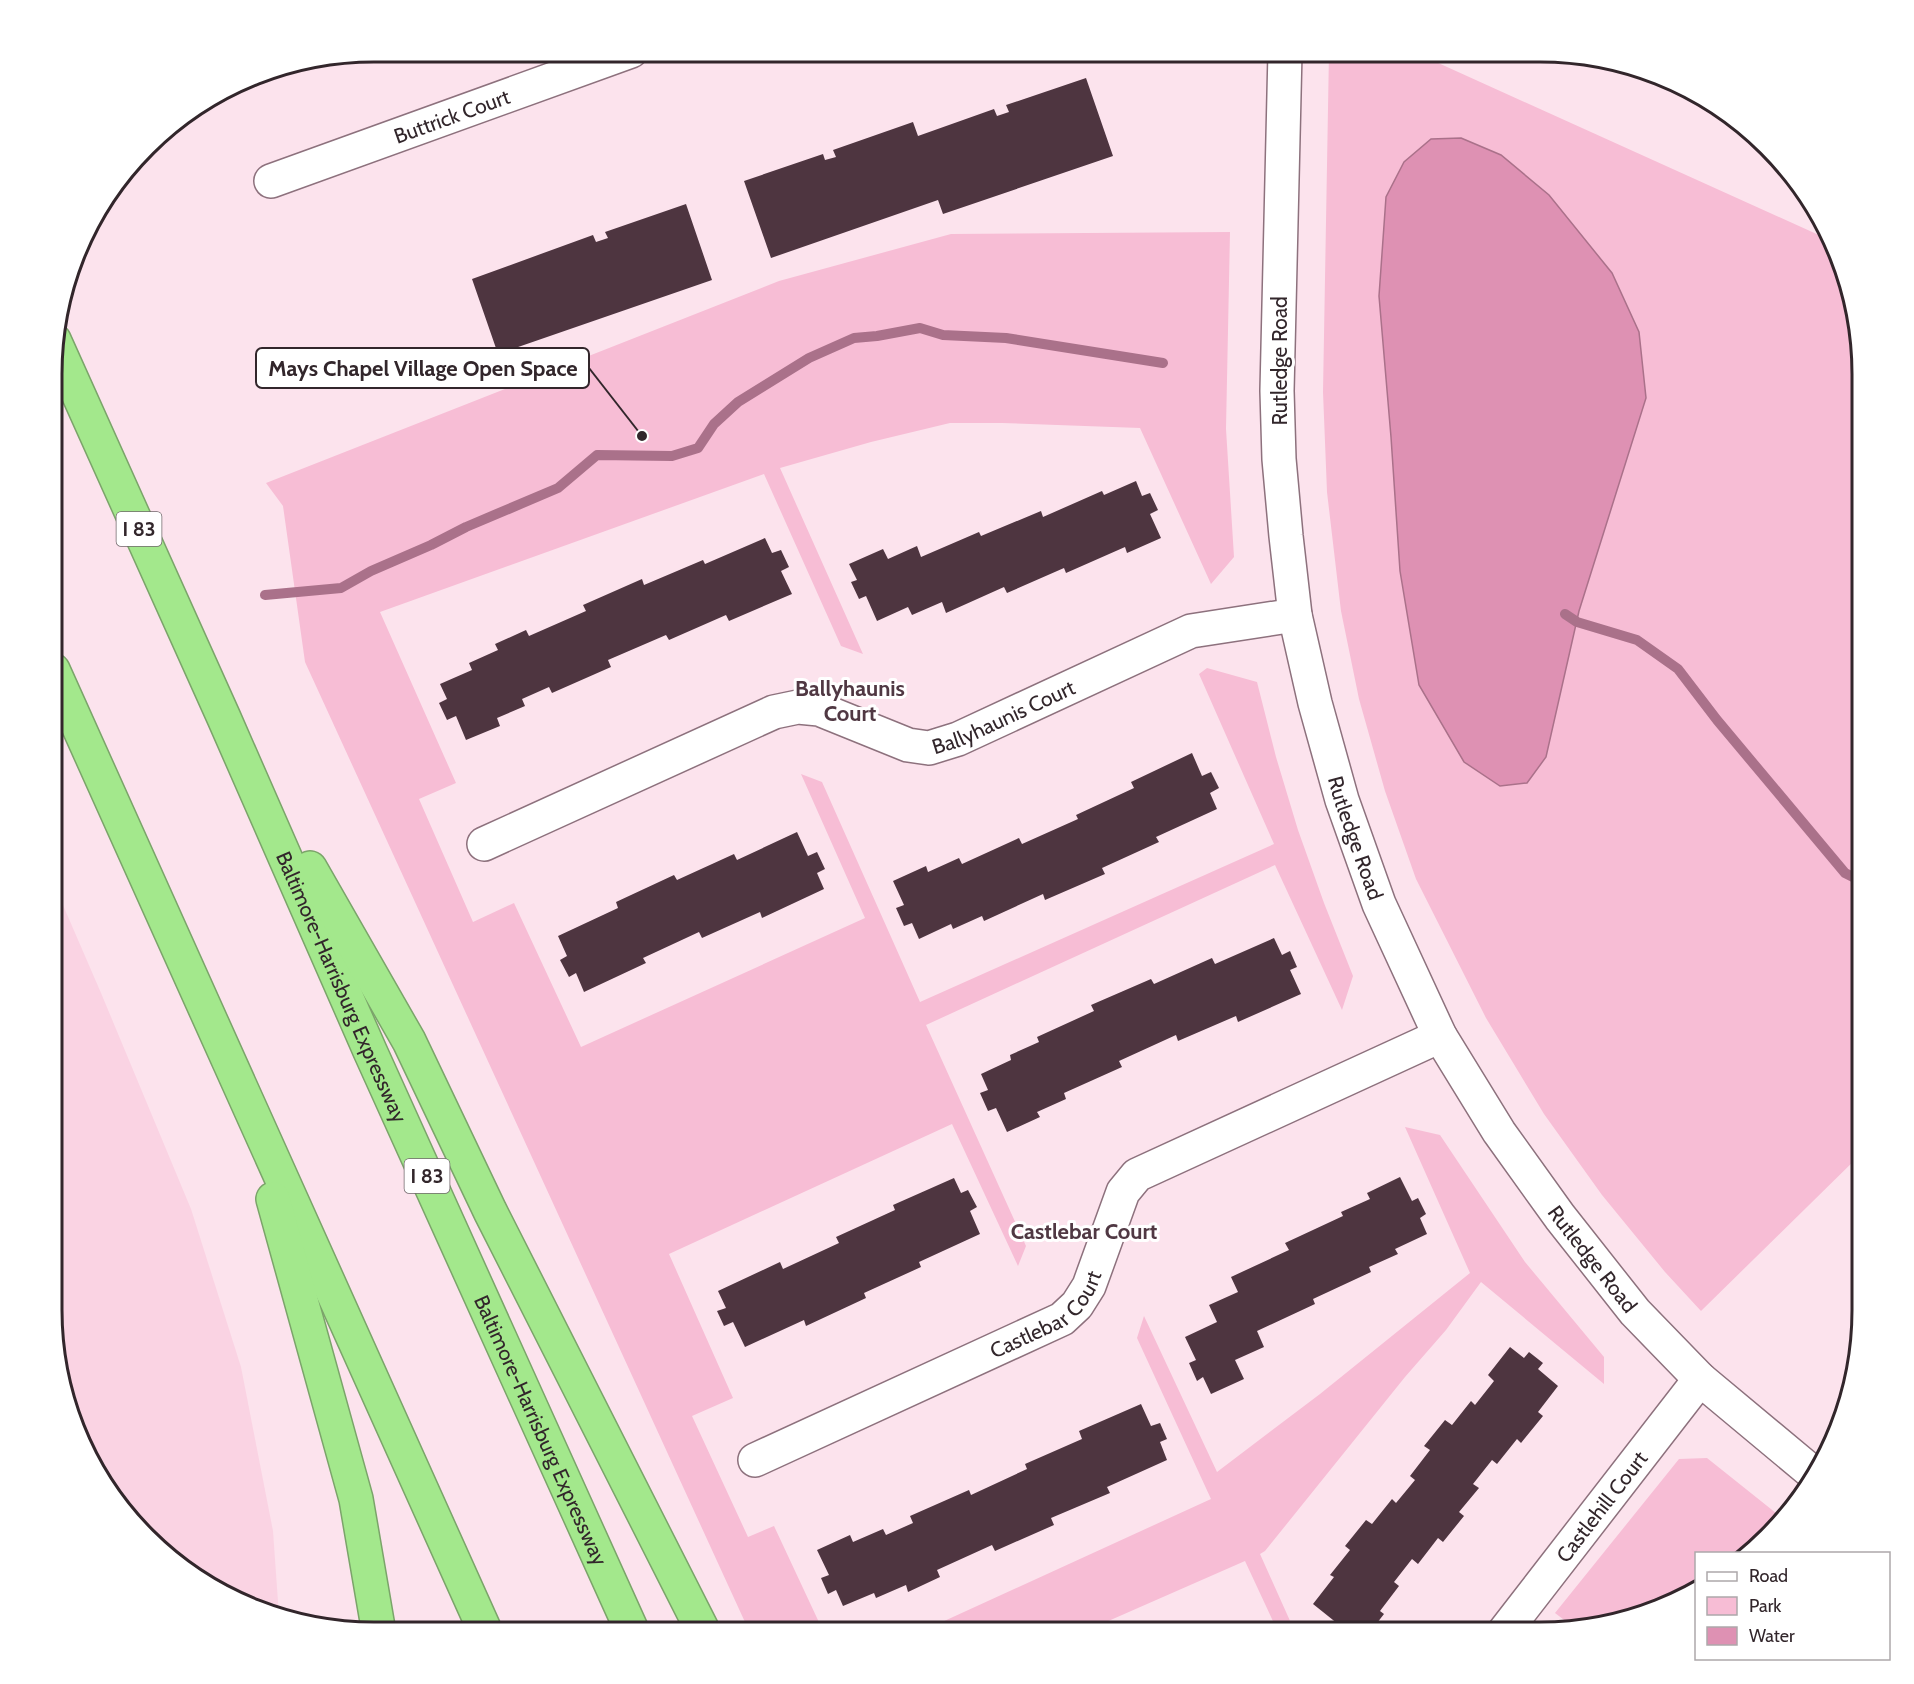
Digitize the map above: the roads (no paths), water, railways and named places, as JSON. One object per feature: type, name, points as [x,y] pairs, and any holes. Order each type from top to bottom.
[{"type":"highway","name":"Baltimore-Harrisburg Expressway","points":[[62,358],[370,1051],[628,1622]]},
{"type":"highway","points":[[62,690],[481,1622]]},
{"type":"highway","points":[[224,718],[409,1041],[496,1222],[698,1622]]},
{"type":"highway","points":[[245,1096],[356,1499],[377,1622]]},
{"type":"street","name":"Buttrick Court","points":[[271,181],[603,61]]},
{"type":"street","name":"Rutledge Road","points":[[1285,61],[1277,391],[1283,503],[1295,615],[1315,704],[1342,800],[1379,904],[1440,1036],[1499,1132],[1560,1217],[1635,1312],[1700,1379],[1809,1470]]},
{"type":"street","name":"Ballyhaunis Court","points":[[484,844],[774,712],[798,707],[819,709],[908,745],[929,748],[958,740],[1191,631],[1295,615]]},
{"type":"street","name":"Castlebar Court","points":[[754,1460],[1062,1319],[1077,1305],[1089,1286],[1123,1192],[1137,1175],[1440,1036]]},
{"type":"street","name":"Castlehill Court","points":[[1512,1622],[1700,1379]]},
{"type":"water","points":[[1461,138],[1501,155],[1549,195],[1612,273],[1639,332],[1646,398],[1579,611],[1546,757],[1527,783],[1500,786],[1464,762],[1419,685],[1400,571],[1379,296],[1386,197],[1404,162],[1431,139]]},
{"type":"waterway","points":[[265,595],[341,588],[371,571],[466,527],[558,488],[597,455],[672,456],[698,448],[714,424],[738,402],[809,358],[854,338],[920,328],[943,335],[1006,338],[1163,363]]},
{"type":"waterway","points":[[1565,614],[1577,622],[1637,640],[1678,669],[1717,720],[1845,873],[1852,876]]},
{"type":"place","name":"Mays Chapel Village Open Space","points":[[642,436]]},
{"type":"district","name":"Ballyhaunis Court","points":[[850,700]]},
{"type":"district","name":"Castlebar Court","points":[[1084,1231]]}]
